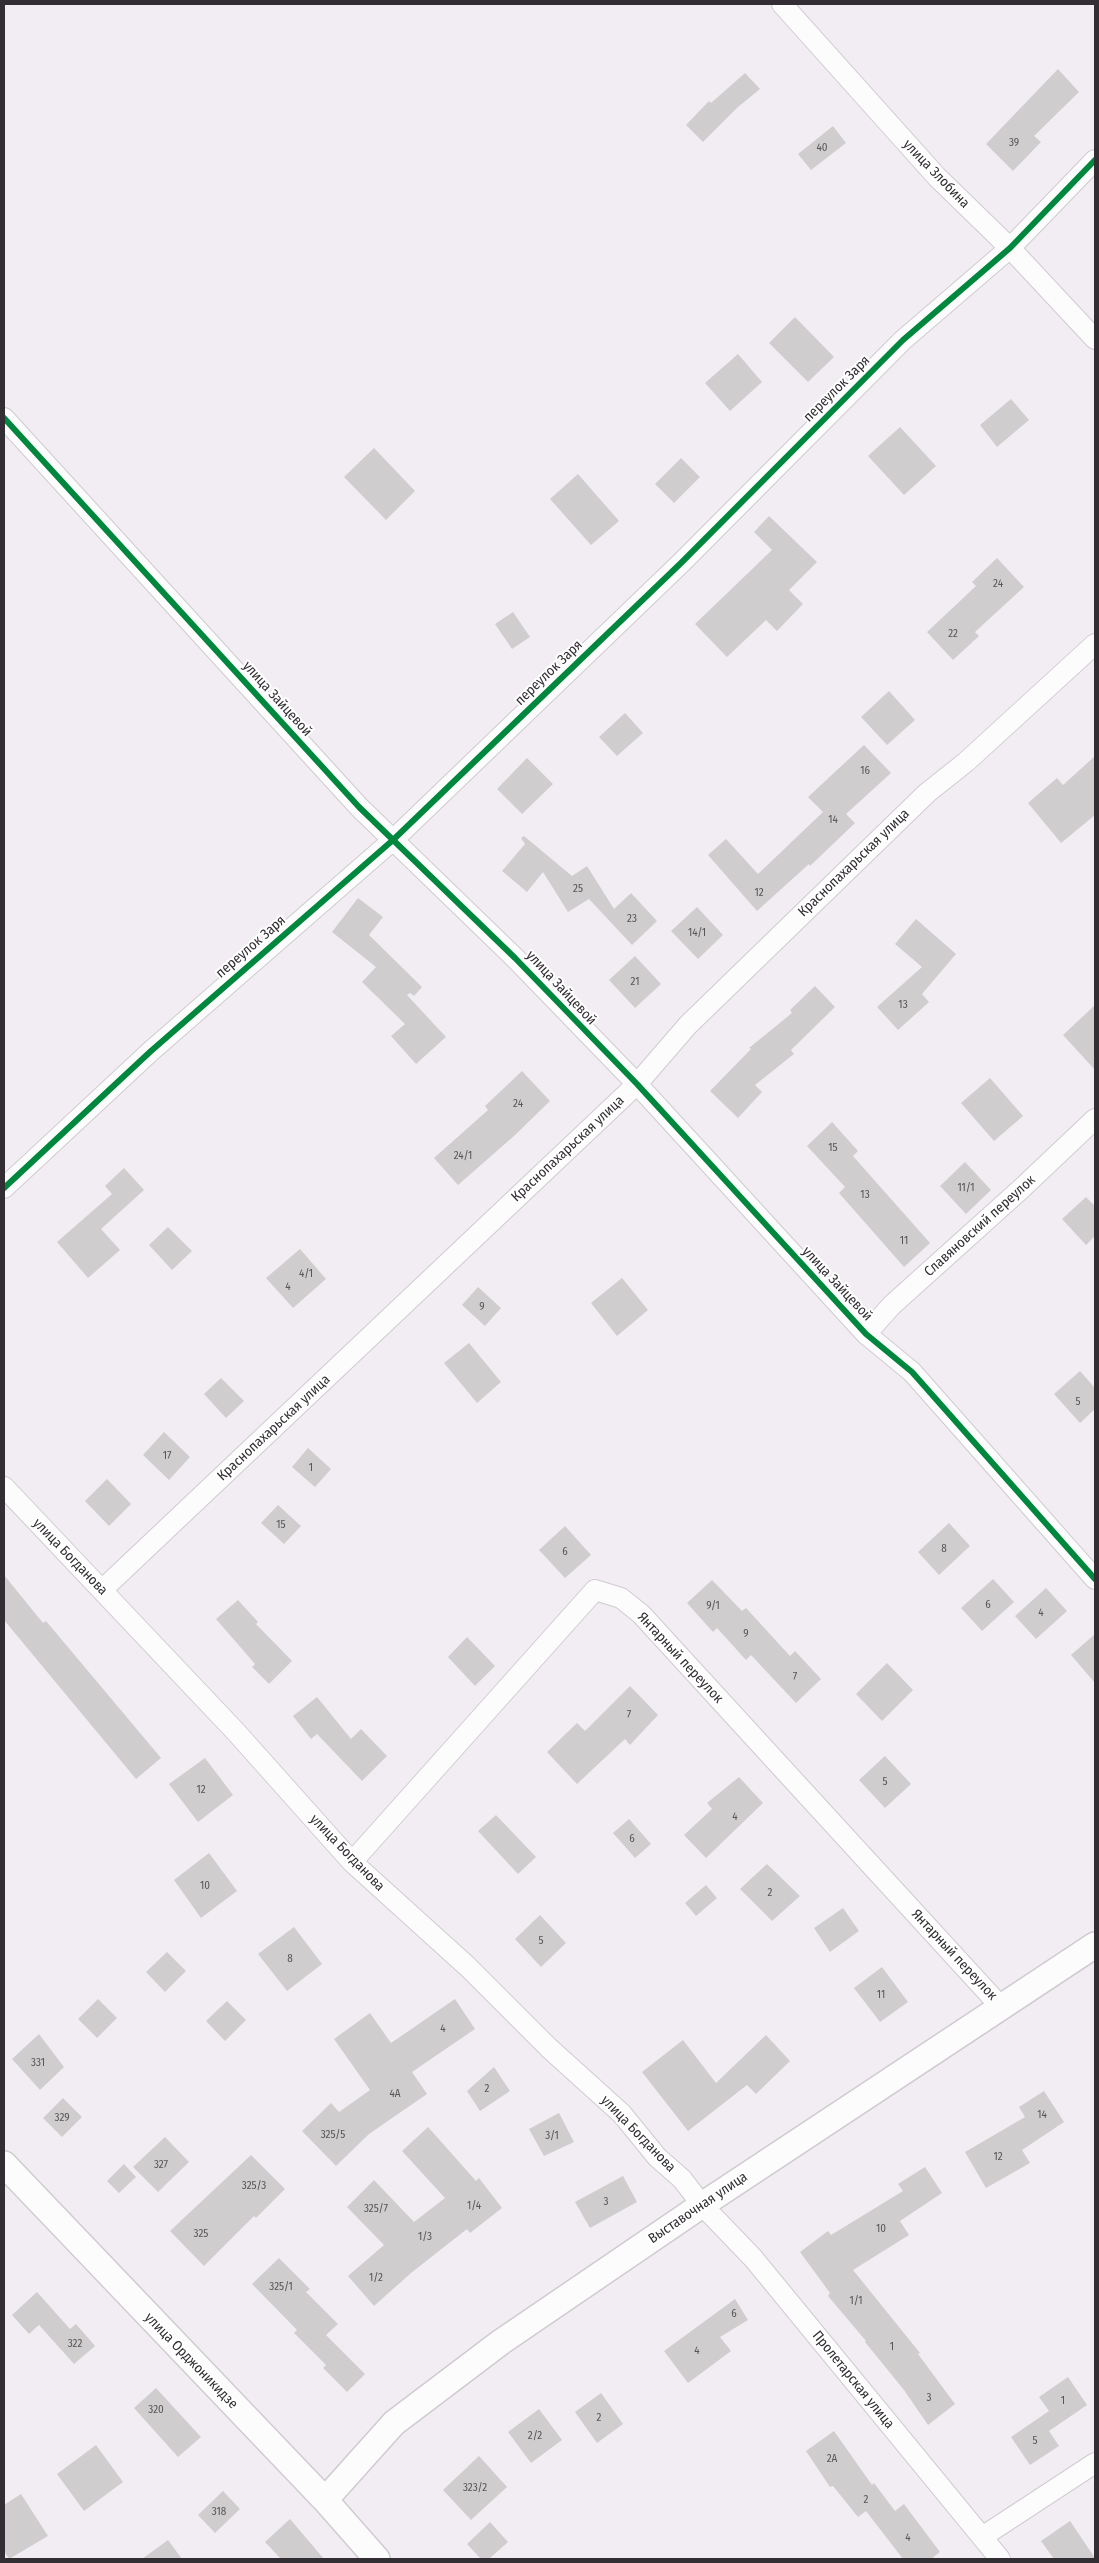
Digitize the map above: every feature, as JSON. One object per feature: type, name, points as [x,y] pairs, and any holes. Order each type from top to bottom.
[{"type":"street","name":"улица Злобина","points":[[782,4],[937,177],[1010,248],[1095,339]]},
{"type":"street","name":"переулок Заря","points":[[4,1188],[150,1051],[393,840],[681,563],[903,340],[1010,248],[1095,160]]},
{"type":"street","name":"улица Зайцевой","points":[[4,418],[359,807],[515,958],[636,1084],[866,1334],[912,1372],[1095,1578]]},
{"type":"street","name":"Краснопахарьская улица","points":[[102,1590],[636,1084],[688,1025],[927,793],[966,762],[1095,644]]},
{"type":"street","name":"Славяновский переулок","points":[[866,1334],[892,1305],[1021,1189],[1095,1118]]},
{"type":"street","name":"улица Богданова","points":[[4,1487],[236,1732],[352,1862],[468,1967],[549,2048],[622,2114],[657,2157],[682,2179],[702,2204]]},
{"type":"street","name":"Янтарный переулок","points":[[352,1862],[595,1590],[621,1598],[641,1614],[1002,2008]]},
{"type":"street","name":"Выставочная улица","points":[[325,2500],[394,2423],[501,2342],[702,2204],[1095,1945]]},
{"type":"street","name":"улица Орджоникидзе","points":[[4,2164],[325,2500],[377,2559]]},
{"type":"street","name":"Пролетарская улица","points":[[702,2204],[753,2258],[1000,2559]]},
{"type":"street","points":[[982,2537],[1095,2462]]},
{"type":"building","points":[[1058,69],[1079,92],[1034,136],[1041,142],[1013,171],[986,144]]},
{"type":"building","points":[[745,73],[760,89],[738,107],[703,142],[686,125],[709,101],[711,103]]},
{"type":"building","points":[[833,126],[846,143],[811,170],[798,154]]},
{"type":"building","points":[[795,317],[834,357],[808,382],[769,343]]},
{"type":"building","points":[[738,354],[762,382],[730,411],[705,383]]},
{"type":"building","points":[[1011,399],[1029,420],[997,447],[980,425]]},
{"type":"building","points":[[900,427],[936,466],[904,495],[868,456]]},
{"type":"building","points":[[374,448],[415,491],[386,520],[344,477]]},
{"type":"building","points":[[681,458],[700,477],[674,503],[655,484]]},
{"type":"building","points":[[578,474],[619,521],[591,545],[550,499]]},
{"type":"building","points":[[769,516],[817,562],[789,590],[803,604],[777,631],[766,620],[727,657],[695,624],[772,550],[754,532]]},
{"type":"building","points":[[997,558],[1024,587],[975,632],[979,636],[953,660],[927,632],[976,586],[972,582]]},
{"type":"building","points":[[513,612],[530,637],[512,649],[495,624]]},
{"type":"building","points":[[889,691],[915,720],[887,745],[861,717]]},
{"type":"building","points":[[625,713],[643,733],[617,756],[599,737]]},
{"type":"building","points":[[864,745],[891,773],[846,814],[855,823],[810,866],[809,864],[757,911],[708,855],[726,839],[758,874],[823,812],[808,797]]},
{"type":"building","points":[[1095,756],[1095,815],[1061,843],[1028,803],[1057,778],[1063,785]]},
{"type":"building","points":[[527,758],[553,784],[522,814],[497,789]]},
{"type":"building","points":[[524,836],[572,876],[587,866],[614,909],[631,893],[657,921],[632,945],[589,899],[568,912],[543,872],[527,892],[502,871],[525,844],[521,838]]},
{"type":"building","points":[[358,898],[383,917],[369,935],[422,987],[414,996],[410,993],[407,995],[446,1037],[416,1064],[391,1036],[405,1024],[362,982],[376,967],[332,932]]},
{"type":"building","points":[[697,907],[723,935],[698,959],[671,931]]},
{"type":"building","points":[[916,919],[956,954],[922,994],[929,1002],[898,1030],[877,1007],[922,967],[895,944]]},
{"type":"building","points":[[635,956],[661,984],[635,1008],[609,980]]},
{"type":"building","points":[[815,986],[835,1007],[791,1050],[794,1054],[755,1085],[762,1092],[738,1118],[710,1091],[751,1049],[749,1048],[792,1013],[790,1010]]},
{"type":"building","points":[[1095,1005],[1095,1070],[1063,1035]]},
{"type":"building","points":[[522,1071],[550,1101],[514,1136],[458,1185],[434,1158],[488,1110],[485,1106]]},
{"type":"building","points":[[990,1078],[1023,1116],[994,1141],[961,1103]]},
{"type":"building","points":[[832,1122],[858,1151],[853,1156],[930,1243],[904,1267],[839,1193],[845,1187],[807,1146]]},
{"type":"building","points":[[965,1162],[991,1190],[966,1214],[940,1186]]},
{"type":"building","points":[[124,1168],[144,1190],[101,1229],[120,1250],[88,1278],[57,1242],[112,1194],[105,1186]]},
{"type":"building","points":[[1086,1197],[1095,1206],[1095,1236],[1086,1245],[1062,1219]]},
{"type":"building","points":[[168,1227],[192,1251],[172,1270],[149,1245]]},
{"type":"building","points":[[300,1249],[326,1279],[293,1308],[266,1278]]},
{"type":"building","points":[[622,1278],[648,1310],[617,1336],[591,1303]]},
{"type":"building","points":[[478,1287],[501,1308],[485,1326],[462,1305]]},
{"type":"building","points":[[469,1343],[501,1382],[477,1403],[444,1363]]},
{"type":"building","points":[[1080,1371],[1095,1388],[1095,1409],[1080,1423],[1054,1394]]},
{"type":"building","points":[[221,1378],[244,1401],[226,1418],[204,1394]]},
{"type":"building","points":[[164,1432],[190,1457],[169,1480],[143,1455]]},
{"type":"building","points":[[308,1448],[331,1469],[315,1487],[292,1467]]},
{"type":"building","points":[[107,1479],[131,1504],[109,1526],[85,1501]]},
{"type":"building","points":[[278,1505],[301,1526],[284,1544],[261,1523]]},
{"type":"building","points":[[949,1523],[970,1546],[939,1575],[918,1552]]},
{"type":"building","points":[[565,1526],[591,1555],[565,1578],[539,1550]]},
{"type":"building","points":[[4,1575],[43,1623],[46,1621],[161,1758],[136,1779],[4,1620]]},
{"type":"building","points":[[993,1579],[1014,1602],[982,1631],[961,1608]]},
{"type":"building","points":[[712,1580],[742,1611],[746,1608],[790,1656],[795,1651],[821,1679],[796,1703],[751,1655],[746,1660],[717,1628],[713,1632],[687,1603]]},
{"type":"building","points":[[1046,1588],[1067,1611],[1036,1639],[1015,1616]]},
{"type":"building","points":[[238,1600],[258,1622],[256,1624],[292,1661],[269,1684],[252,1667],[255,1664],[216,1619]]},
{"type":"building","points":[[1095,1634],[1095,1683],[1071,1655]]},
{"type":"building","points":[[467,1637],[495,1666],[475,1686],[448,1657]]},
{"type":"building","points":[[887,1663],[913,1690],[882,1721],[856,1694]]},
{"type":"building","points":[[630,1686],[658,1715],[630,1745],[625,1739],[577,1784],[547,1752],[577,1723],[585,1731]]},
{"type":"building","points":[[317,1697],[351,1739],[361,1729],[387,1756],[362,1781],[317,1734],[311,1739],[293,1716]]},
{"type":"building","points":[[885,1756],[911,1784],[885,1808],[859,1780]]},
{"type":"building","points":[[205,1758],[233,1795],[198,1822],[169,1784]]},
{"type":"building","points":[[739,1777],[763,1803],[706,1858],[684,1835],[712,1809],[707,1803]]},
{"type":"building","points":[[496,1815],[536,1857],[518,1874],[478,1831]]},
{"type":"building","points":[[629,1819],[651,1844],[635,1858],[613,1833]]},
{"type":"building","points":[[209,1853],[237,1891],[201,1918],[174,1880]]},
{"type":"building","points":[[767,1864],[800,1896],[772,1921],[740,1889]]},
{"type":"building","points":[[706,1885],[717,1898],[696,1916],[685,1903]]},
{"type":"building","points":[[843,1908],[859,1931],[830,1952],[814,1928]]},
{"type":"building","points":[[540,1915],[566,1943],[541,1967],[515,1939]]},
{"type":"building","points":[[294,1927],[322,1964],[287,1991],[258,1954]]},
{"type":"building","points":[[167,1952],[186,1971],[165,1992],[146,1972]]},
{"type":"building","points":[[882,1967],[908,2002],[880,2022],[854,1988]]},
{"type":"building","points":[[98,1999],[117,2018],[97,2038],[78,2019]]},
{"type":"building","points":[[455,1999],[475,2029],[412,2072],[427,2094],[369,2134],[336,2166],[302,2131],[331,2103],[339,2112],[370,2090],[334,2039],[370,2013],[391,2043]]},
{"type":"building","points":[[227,2001],[246,2020],[225,2041],[206,2021]]},
{"type":"building","points":[[39,2034],[64,2067],[40,2090],[12,2059]]},
{"type":"building","points":[[766,2035],[790,2061],[756,2094],[747,2085],[688,2131],[642,2072],[683,2040],[716,2083]]},
{"type":"building","points":[[494,2067],[510,2091],[480,2111],[467,2091]]},
{"type":"building","points":[[1044,2091],[1064,2122],[1022,2150],[1030,2163],[986,2188],[965,2152],[1025,2117],[1019,2107]]},
{"type":"building","points":[[63,2098],[82,2117],[62,2137],[43,2118]]},
{"type":"building","points":[[559,2113],[574,2142],[544,2156],[529,2129]]},
{"type":"building","points":[[428,2127],[476,2181],[479,2178],[502,2208],[470,2233],[467,2229],[411,2273],[374,2306],[348,2276],[384,2245],[347,2207],[374,2180],[414,2222],[445,2198],[402,2151]]},
{"type":"building","points":[[165,2137],[189,2162],[158,2192],[133,2167]]},
{"type":"building","points":[[251,2155],[285,2189],[256,2218],[254,2216],[204,2266],[170,2231]]},
{"type":"building","points":[[124,2164],[136,2177],[119,2193],[107,2181]]},
{"type":"building","points":[[925,2167],[942,2193],[900,2221],[909,2235],[853,2270],[920,2353],[918,2354],[955,2404],[928,2425],[904,2390],[828,2296],[830,2293],[800,2252],[828,2231],[831,2235],[903,2191],[898,2184]]},
{"type":"building","points":[[623,2176],[637,2202],[590,2228],[575,2202]]},
{"type":"building","points":[[279,2258],[310,2289],[306,2292],[338,2324],[326,2335],[365,2374],[347,2392],[323,2368],[326,2365],[294,2333],[297,2330],[252,2284]]},
{"type":"building","points":[[37,2292],[70,2329],[76,2324],[95,2346],[74,2364],[39,2325],[29,2334],[12,2315]]},
{"type":"building","points":[[735,2299],[748,2320],[720,2337],[731,2351],[688,2383],[664,2351]]},
{"type":"building","points":[[1068,2377],[1087,2405],[1049,2431],[1059,2446],[1030,2465],[1011,2437],[1049,2411],[1039,2397]]},
{"type":"building","points":[[156,2388],[201,2437],[178,2457],[134,2408]]},
{"type":"building","points":[[601,2393],[623,2424],[597,2443],[575,2412]]},
{"type":"building","points":[[539,2409],[562,2440],[531,2463],[508,2432]]},
{"type":"building","points":[[834,2431],[872,2485],[874,2483],[895,2511],[904,2504],[940,2552],[931,2559],[903,2559],[866,2511],[858,2517],[833,2486],[830,2487],[806,2451]]},
{"type":"building","points":[[96,2445],[123,2482],[84,2511],[57,2474]]},
{"type":"building","points":[[479,2456],[507,2487],[471,2520],[443,2490]]},
{"type":"building","points":[[223,2491],[240,2509],[215,2533],[198,2515]]},
{"type":"building","points":[[21,2494],[48,2536],[9,2559],[4,2551],[4,2505]]},
{"type":"building","points":[[290,2519],[324,2559],[281,2559],[265,2542]]},
{"type":"building","points":[[1070,2521],[1095,2559],[1054,2559],[1041,2541]]},
{"type":"building","points":[[490,2522],[508,2542],[489,2559],[481,2559],[467,2544]]},
{"type":"building","points":[[168,2540],[182,2559],[142,2559]]},
{"type":"cycle path","points":[[4,1188],[151,1051],[393,840],[681,563],[903,340],[1010,248],[1095,160]]},
{"type":"cycle path","points":[[4,418],[359,807],[515,958],[637,1084],[866,1334],[912,1372],[1095,1579]]}]
